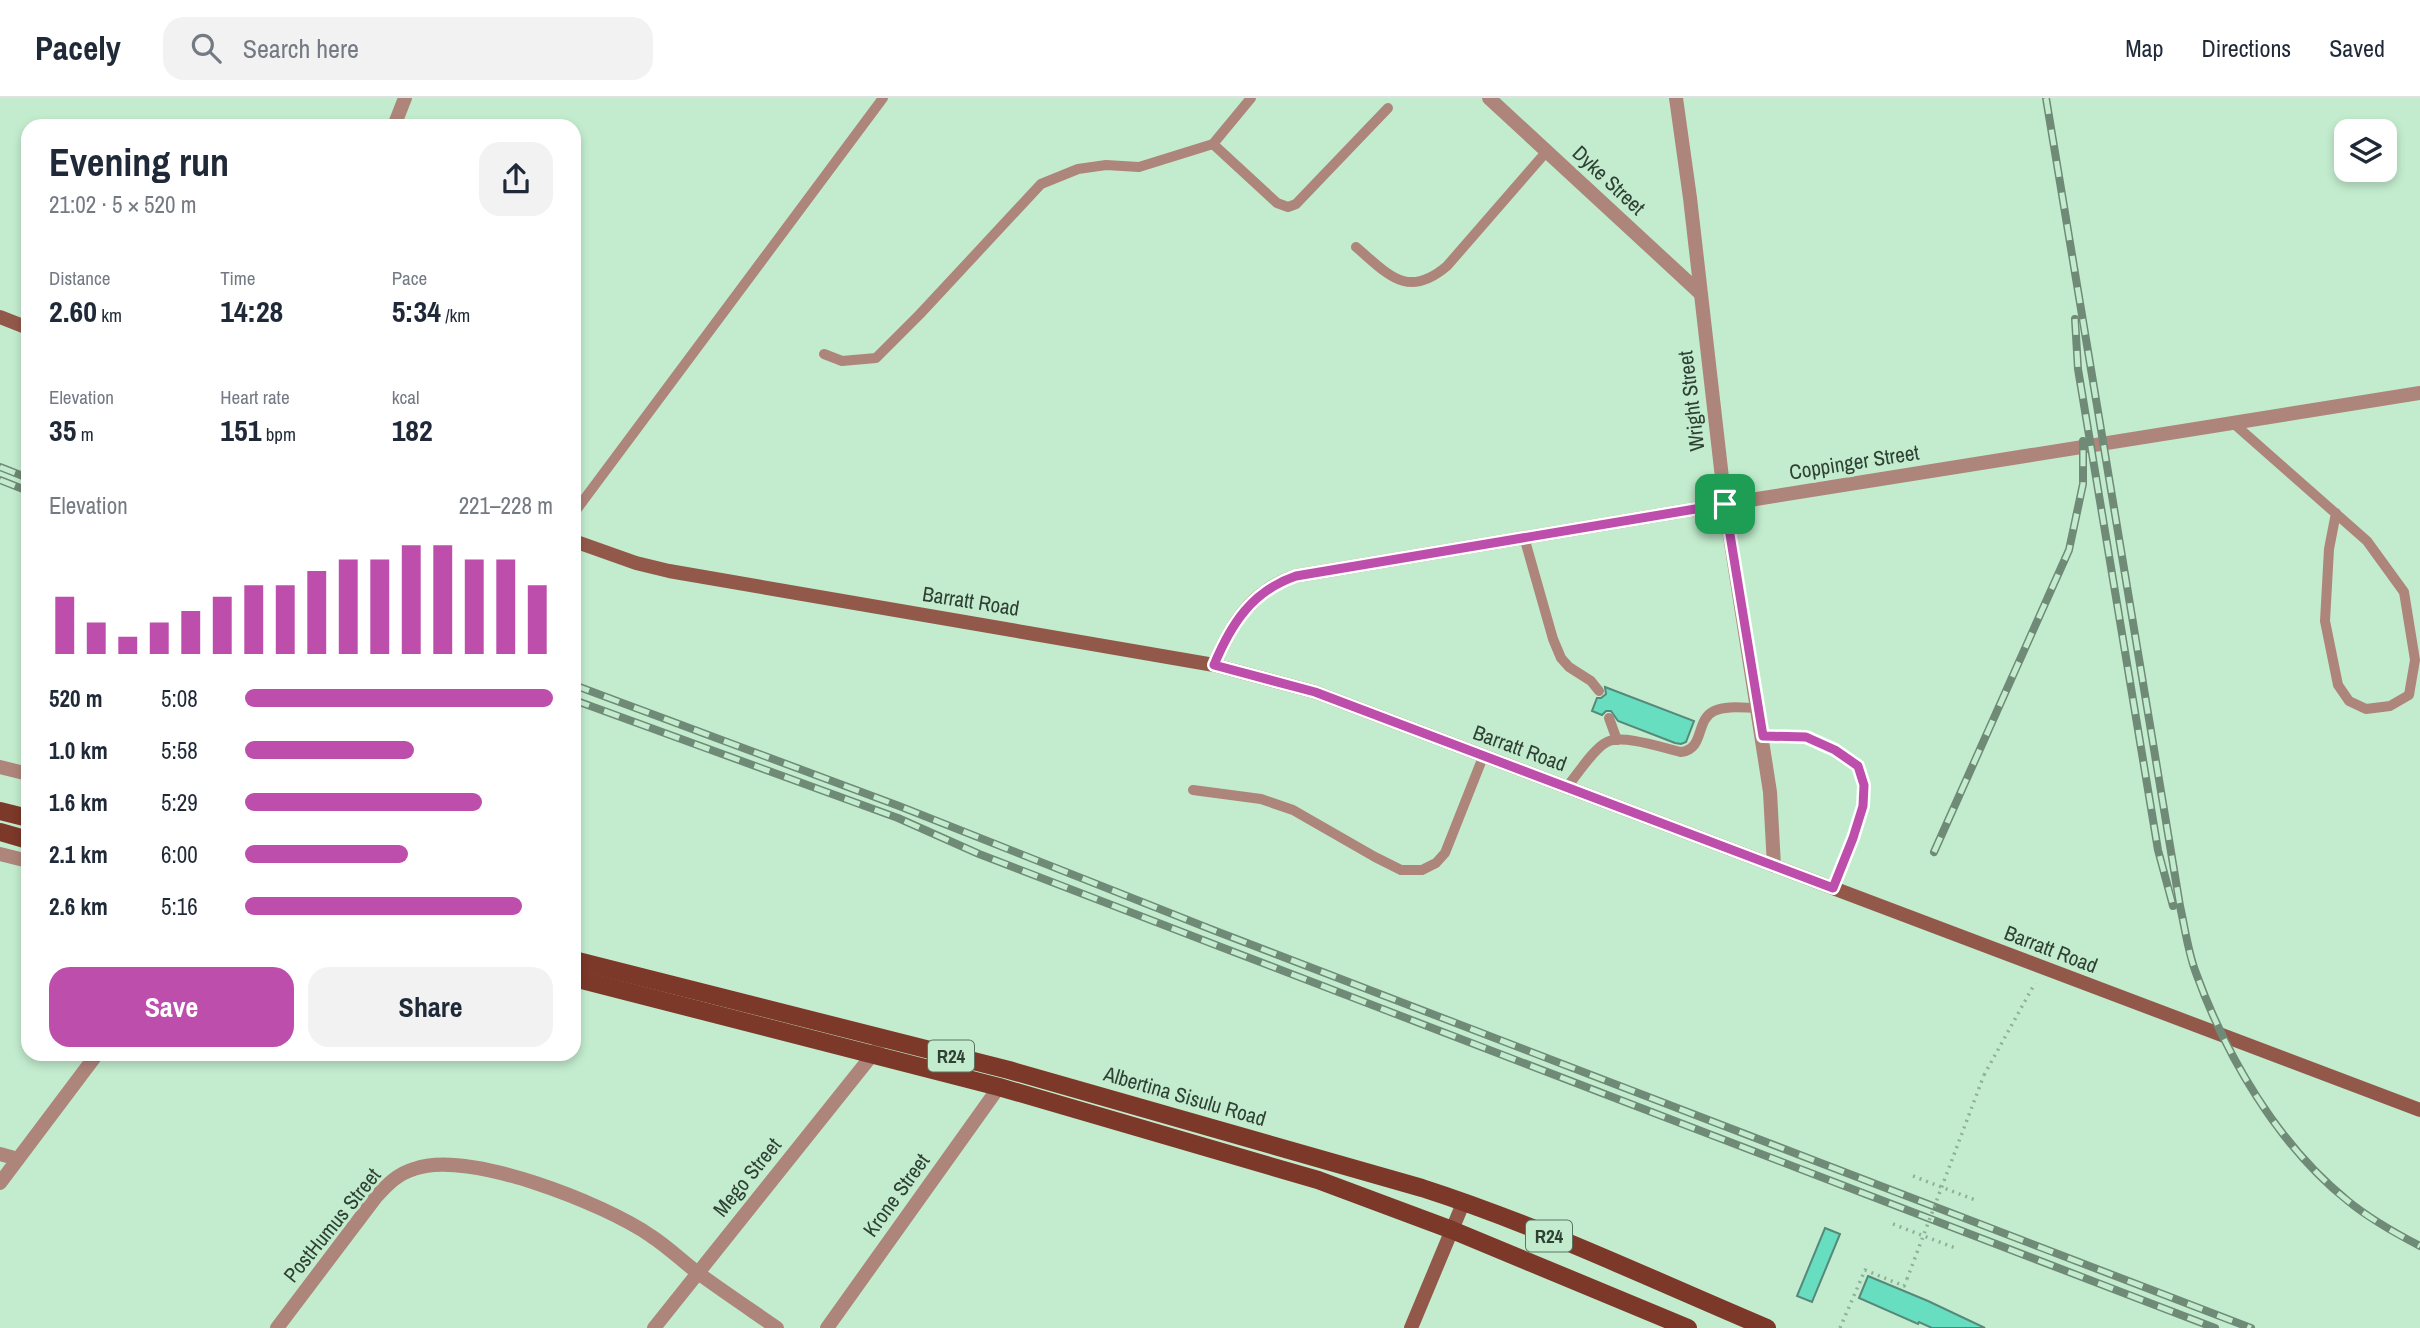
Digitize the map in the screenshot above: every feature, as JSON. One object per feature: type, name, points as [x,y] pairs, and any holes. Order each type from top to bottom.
[{"type":"main road","points":[[0,317],[21,325]]},
{"type":"main road","name":"Barratt Road","points":[[581,543],[636,563],[669,571],[1214,665],[1315,692],[2420,1110]]},
{"type":"main road","points":[[0,811],[21,816]]},
{"type":"main road","points":[[0,832],[21,838]]},
{"type":"main road","name":"Albertina Sisulu Road","points":[[581,962],[878,1046],[999,1087],[1318,1180],[1452,1230],[1688,1328]]},
{"type":"main road","name":"Albertina Sisulu Road","points":[[581,980],[1061,1085],[1325,1159],[1464,1201],[1767,1328]]},
{"type":"main road","points":[[1411,1328],[1464,1201]]},
{"type":"street","points":[[397,119],[405,98]]},
{"type":"street","name":"Dyke Street","points":[[1489,98],[1700,293]]},
{"type":"street","name":"Wright Street","points":[[1676,98],[1725,504],[1763,736],[1770,792],[1774,866]]},
{"type":"street","name":"Coppinger Street","points":[[1214,665],[1242,611],[1267,588],[1296,576],[1725,504],[2420,393]]},
{"type":"street","points":[[0,767],[21,772]]},
{"type":"street","points":[[0,854],[21,859]]},
{"type":"street","name":"Mego Street","points":[[654,1328],[878,1046]]},
{"type":"street","points":[[0,1183],[92,1061]]},
{"type":"street","name":"Krone Street","points":[[827,1328],[999,1087]]},
{"type":"street","points":[[0,1154],[18,1159]]},
{"type":"street","name":"PostHumus Street","points":[[277,1328],[391,1180],[414,1168],[441,1164],[480,1169],[548,1188],[617,1216],[651,1236],[697,1273],[777,1328]]},
{"type":"lane","points":[[581,504],[883,98]]},
{"type":"lane","points":[[824,354],[842,361],[876,358],[1041,184],[1078,169],[1106,165],[1139,167],[1213,145],[1251,98]]},
{"type":"lane","points":[[1213,145],[1277,203],[1288,207],[1296,204],[1388,107]]},
{"type":"lane","points":[[1356,247],[1395,279],[1415,282],[1433,278],[1447,266],[1547,151]]},
{"type":"lane","points":[[2232,422],[2336,513],[2367,541],[2404,592],[2414,660],[2412,681],[2409,695],[2390,706],[2366,709],[2349,701],[2338,685],[2325,621],[2329,549],[2336,513]]},
{"type":"lane","points":[[1524,537],[1561,658],[1569,667],[1591,681],[1599,691]]},
{"type":"lane","points":[[1567,787],[1608,741],[1617,740],[1688,752],[1698,741],[1706,717],[1714,711],[1726,708],[1759,708]]},
{"type":"lane","points":[[1609,718],[1617,740]]},
{"type":"lane","points":[[1763,736],[1806,737],[1835,750],[1858,766],[1864,785],[1863,806],[1833,888]]},
{"type":"lane","points":[[1193,790],[1261,799],[1293,810],[1401,870],[1422,870],[1436,863],[1445,853],[1483,757]]},
{"type":"path","points":[[1840,1328],[1866,1270],[1904,1286],[1984,1075],[2043,969]]},
{"type":"path","points":[[1913,1176],[1975,1200]]},
{"type":"path","points":[[1893,1224],[1955,1248]]},
{"type":"building","points":[[1605,687],[1694,721],[1686,742],[1675,743],[1618,721],[1611,711],[1602,715],[1592,711],[1597,698],[1606,694]]},
{"type":"building","points":[[1825,1228],[1840,1234],[1812,1302],[1797,1296]]},
{"type":"building","points":[[1868,1276],[1985,1328],[1932,1328],[1859,1298]]},
{"type":"railway","points":[[2046,98],[2180,906],[2193,965],[2208,1004],[2239,1067],[2277,1126],[2323,1179],[2356,1208],[2420,1246]]},
{"type":"railway","points":[[2075,319],[2078,369],[2158,850],[2173,906]]},
{"type":"railway","points":[[1934,852],[2069,550],[2083,484],[2083,441]]},
{"type":"railway","points":[[0,467],[21,475]]},
{"type":"railway","points":[[0,480],[21,488]]},
{"type":"railway","points":[[581,688],[899,806],[1213,930],[2251,1328]]},
{"type":"railway","points":[[581,703],[898,818],[979,854],[2215,1328]]},
{"type":"route","points":[[1725,504],[1763,736],[1806,737],[1835,750],[1858,766],[1864,785],[1863,806],[1833,888],[1315,692],[1214,665],[1242,611],[1267,588],[1296,576],[1725,504]]}]
